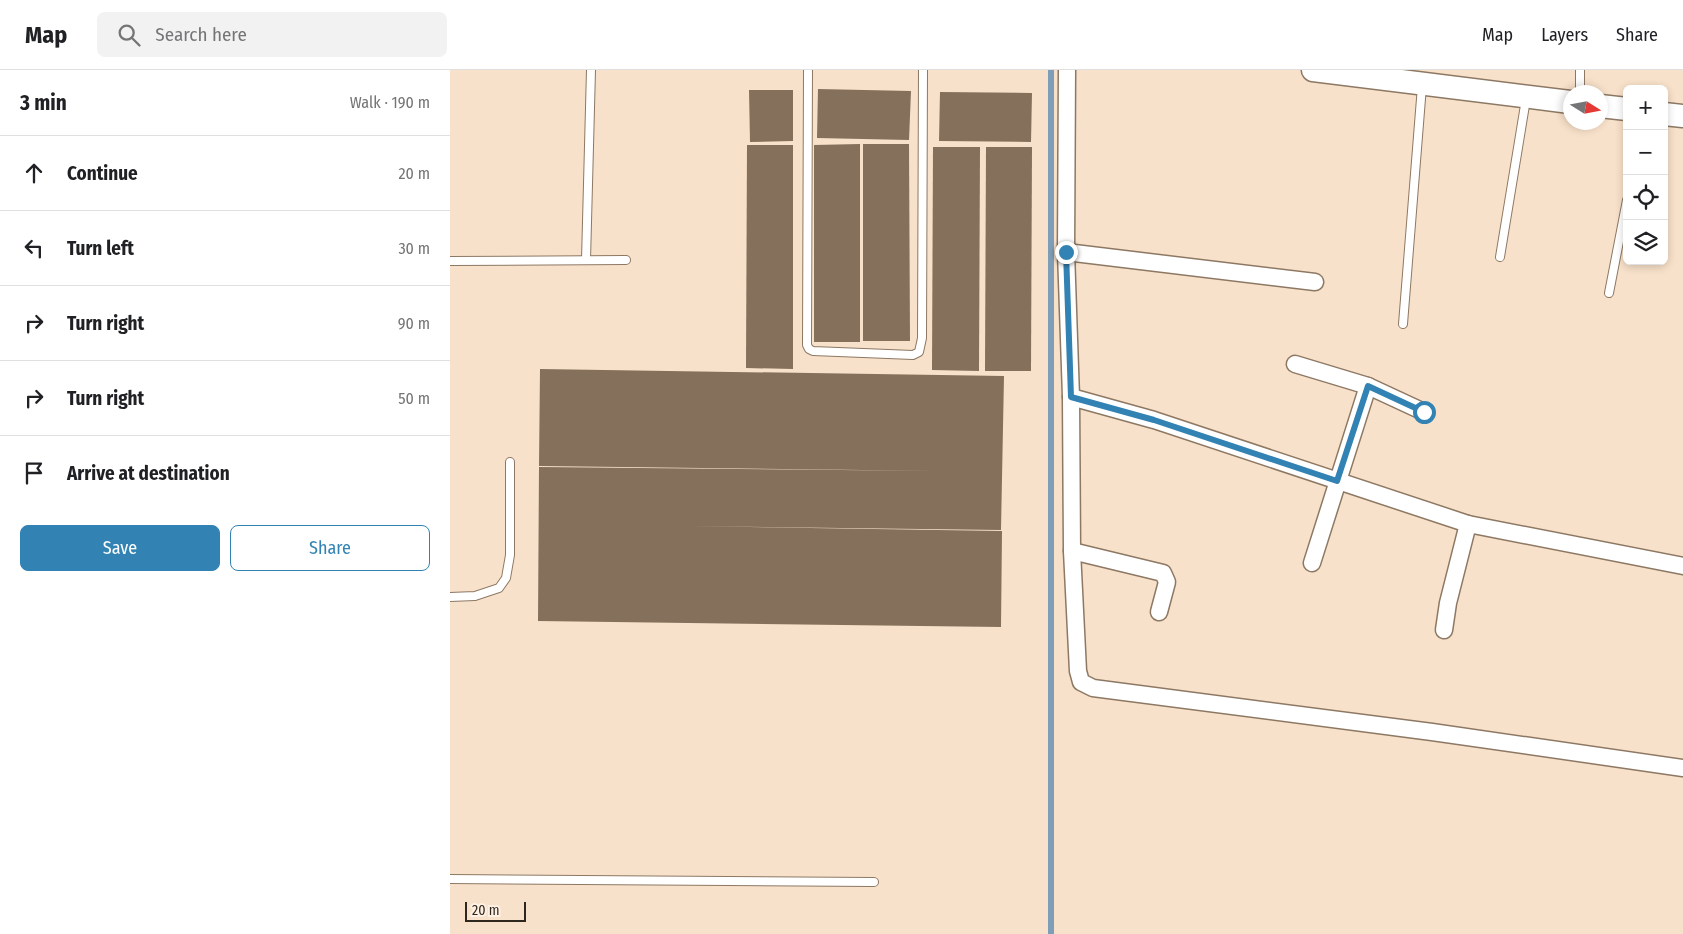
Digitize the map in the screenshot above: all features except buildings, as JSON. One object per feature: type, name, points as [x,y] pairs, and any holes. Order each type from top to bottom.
[{"type":"street","points":[[1067,70],[1066,252],[1071,397],[1072,551],[1078,671],[1081,682],[1093,688],[1432,732],[1683,768]]},
{"type":"street","points":[[1313,70],[1563,101]]},
{"type":"street","points":[[1608,107],[1623,109]]},
{"type":"street","points":[[1668,114],[1683,116]]},
{"type":"street","points":[[1066,252],[1315,282]]},
{"type":"street","points":[[1295,364],[1368,386],[1424,412]]},
{"type":"street","points":[[1312,563],[1368,386]]},
{"type":"street","points":[[1071,397],[1154,420],[1468,524],[1683,566]]},
{"type":"street","points":[[1444,630],[1448,603],[1468,524]]},
{"type":"street","points":[[1072,551],[1163,573],[1167,582],[1159,612]]},
{"type":"lane","points":[[586,260],[591,70]]},
{"type":"lane","points":[[808,70],[807,345],[813,351],[913,355],[919,352],[922,346],[923,70]]},
{"type":"lane","points":[[1580,70],[1580,85]]},
{"type":"lane","points":[[1403,324],[1422,84]]},
{"type":"lane","points":[[1500,257],[1526,97]]},
{"type":"lane","points":[[1610,294],[1623,220]]},
{"type":"lane","points":[[450,261],[626,260]]},
{"type":"lane","points":[[450,597],[475,596],[499,588],[506,578],[510,555],[510,462]]},
{"type":"lane","points":[[450,879],[874,882]]},
{"type":"waterway","points":[[1051,70],[1051,934]]},
{"type":"route","points":[[1066,252],[1071,397],[1154,420],[1337,481],[1368,386],[1424,412]]}]
